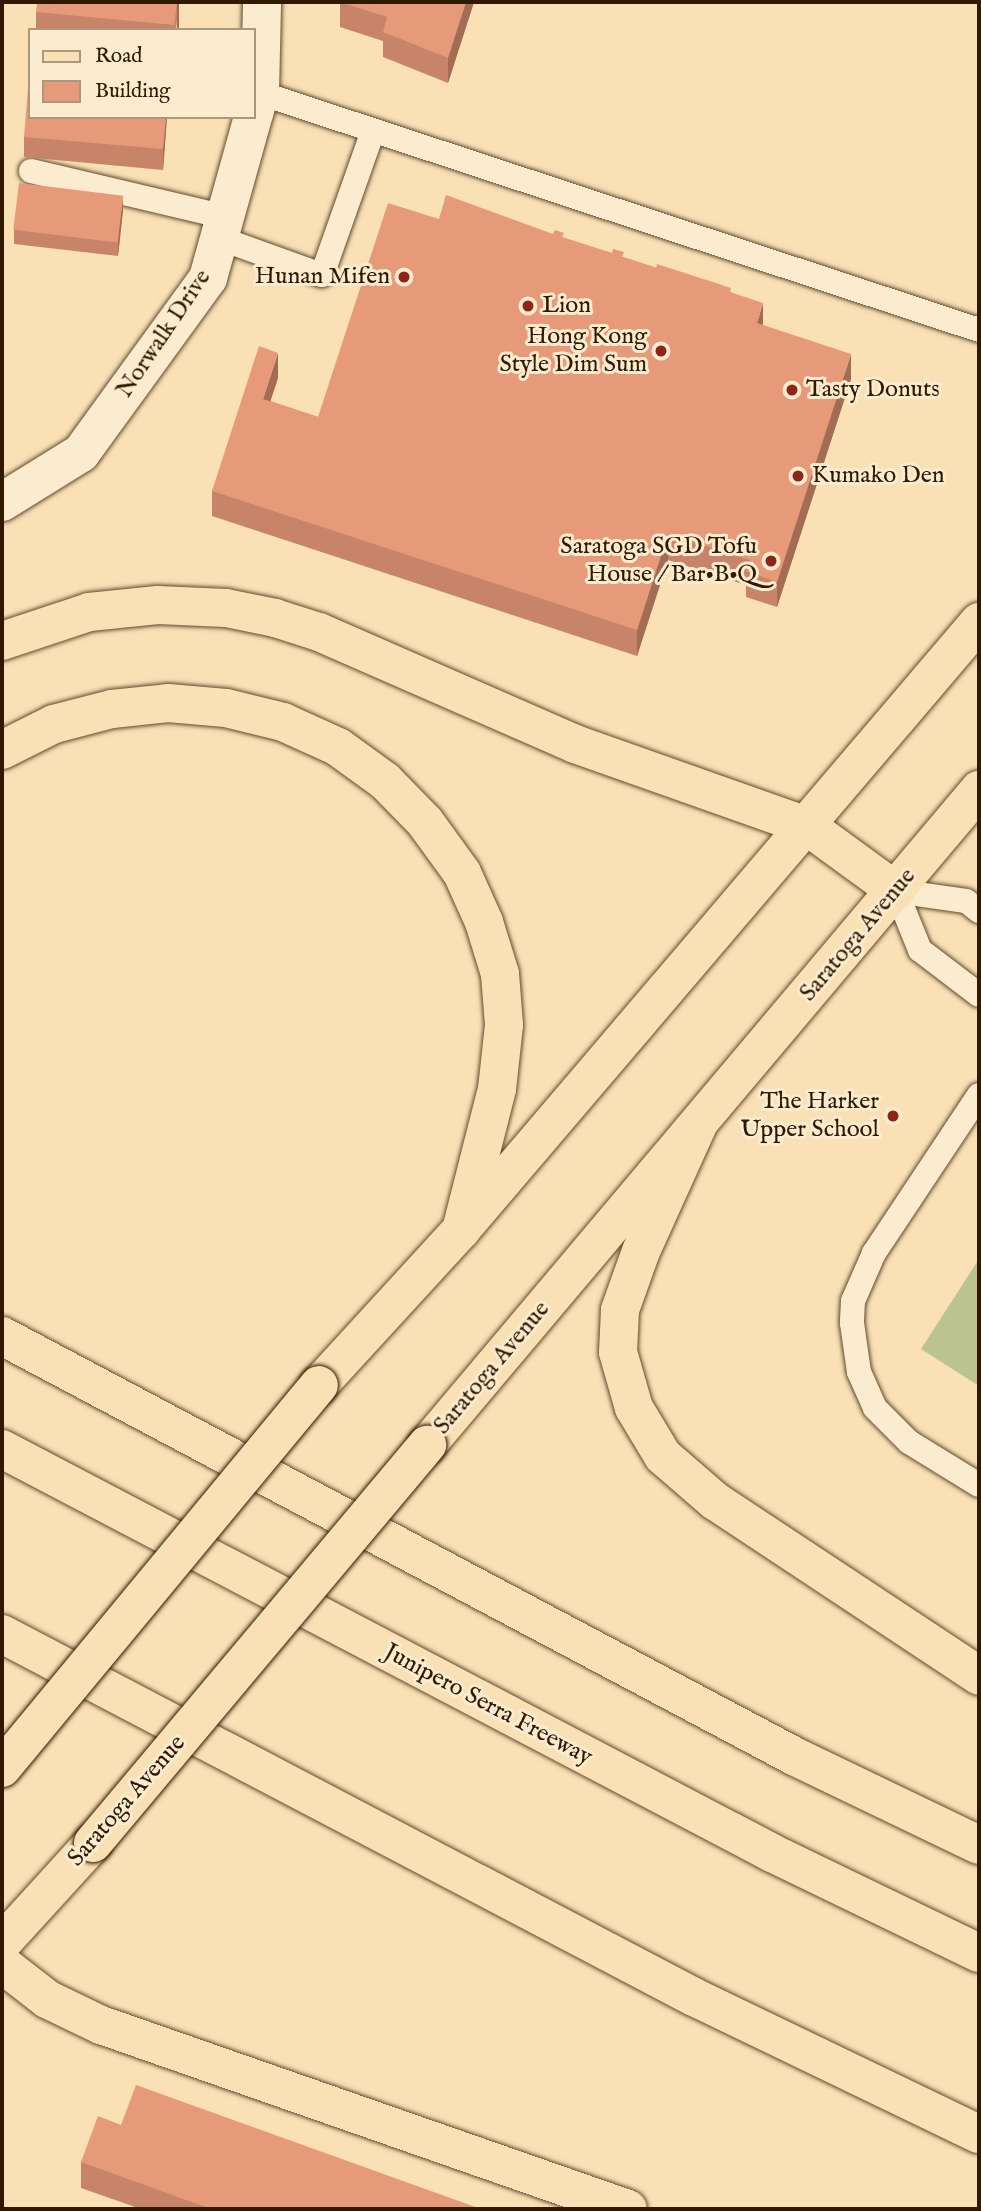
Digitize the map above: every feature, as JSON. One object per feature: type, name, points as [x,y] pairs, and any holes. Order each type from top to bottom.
[{"type":"main road","points":[[2,641],[89,612],[158,605],[226,608],[275,618],[319,632],[575,744],[807,826],[896,891]]},
{"type":"main road","points":[[2,1768],[319,1385],[461,1230],[979,622]]},
{"type":"main road","points":[[2,750],[54,724],[112,709],[168,703],[226,708],[283,722],[338,747],[385,781],[425,822],[463,873],[484,922],[500,974],[504,1025],[497,1088],[461,1230]]},
{"type":"main road","name":"Saratoga Avenue","points":[[2,1943],[93,1843],[979,790]]},
{"type":"main road","points":[[698,1125],[640,1251],[620,1310],[618,1352],[634,1408],[663,1456],[715,1501],[979,1676]]},
{"type":"main road","points":[[2,1336],[794,1756],[979,1845]]},
{"type":"main road","name":"Junipero Serra Freeway","points":[[2,1449],[760,1847],[979,1953]]},
{"type":"main road","points":[[2,1634],[694,1997],[979,2134]]},
{"type":"main road","points":[[2,1964],[47,1999],[102,2025],[628,2209]]},
{"type":"street","name":"Norwalk Drive","points":[[256,97],[262,2]]},
{"type":"street","name":"Norwalk Drive","points":[[2,502],[81,453],[208,278],[250,119]]},
{"type":"lane","points":[[256,97],[373,131],[979,330]]},
{"type":"lane","points":[[31,171],[222,228],[322,275],[373,131]]},
{"type":"lane","points":[[896,891],[966,901],[979,911]]},
{"type":"lane","points":[[896,891],[920,950],[979,995]]},
{"type":"lane","points":[[979,1096],[874,1253],[853,1301],[852,1323],[859,1372],[875,1408],[909,1442],[979,1485]]},
{"type":"green space","points":[[979,1259],[979,1386],[921,1349]]},
{"type":"building","points":[[37,2],[177,2],[174,25],[36,12]]},
{"type":"building","points":[[340,2],[466,2],[448,58],[383,32],[387,17]]},
{"type":"building","points":[[28,88],[28,119],[166,119],[163,149],[24,137]]},
{"type":"building","points":[[19,183],[123,196],[117,242],[13,230]]},
{"type":"building","points":[[446,195],[553,234],[555,230],[564,233],[562,237],[612,253],[613,249],[624,252],[622,257],[656,268],[657,264],[731,288],[730,292],[763,303],[757,323],[851,354],[777,582],[746,571],[750,560],[668,534],[637,630],[212,491],[259,346],[278,353],[263,399],[318,417],[388,203],[439,219]]},
{"type":"building","points":[[136,2085],[481,2209],[211,2209],[81,2162],[98,2116],[121,2125]]},
{"type":"place","name":"Hunan Mifen","points":[[404,277]]},
{"type":"place","name":"Lion","points":[[528,306]]},
{"type":"place","name":"Hong Kong Style Dim Sum","points":[[661,351]]},
{"type":"place","name":"Tasty Donuts","points":[[792,390]]},
{"type":"place","name":"Kumako Den","points":[[798,476]]},
{"type":"place","name":"Saratoga SGD Tofu House / Bar•B•Q","points":[[771,561]]},
{"type":"place","name":"The Harker Upper School","points":[[893,1116]]}]
